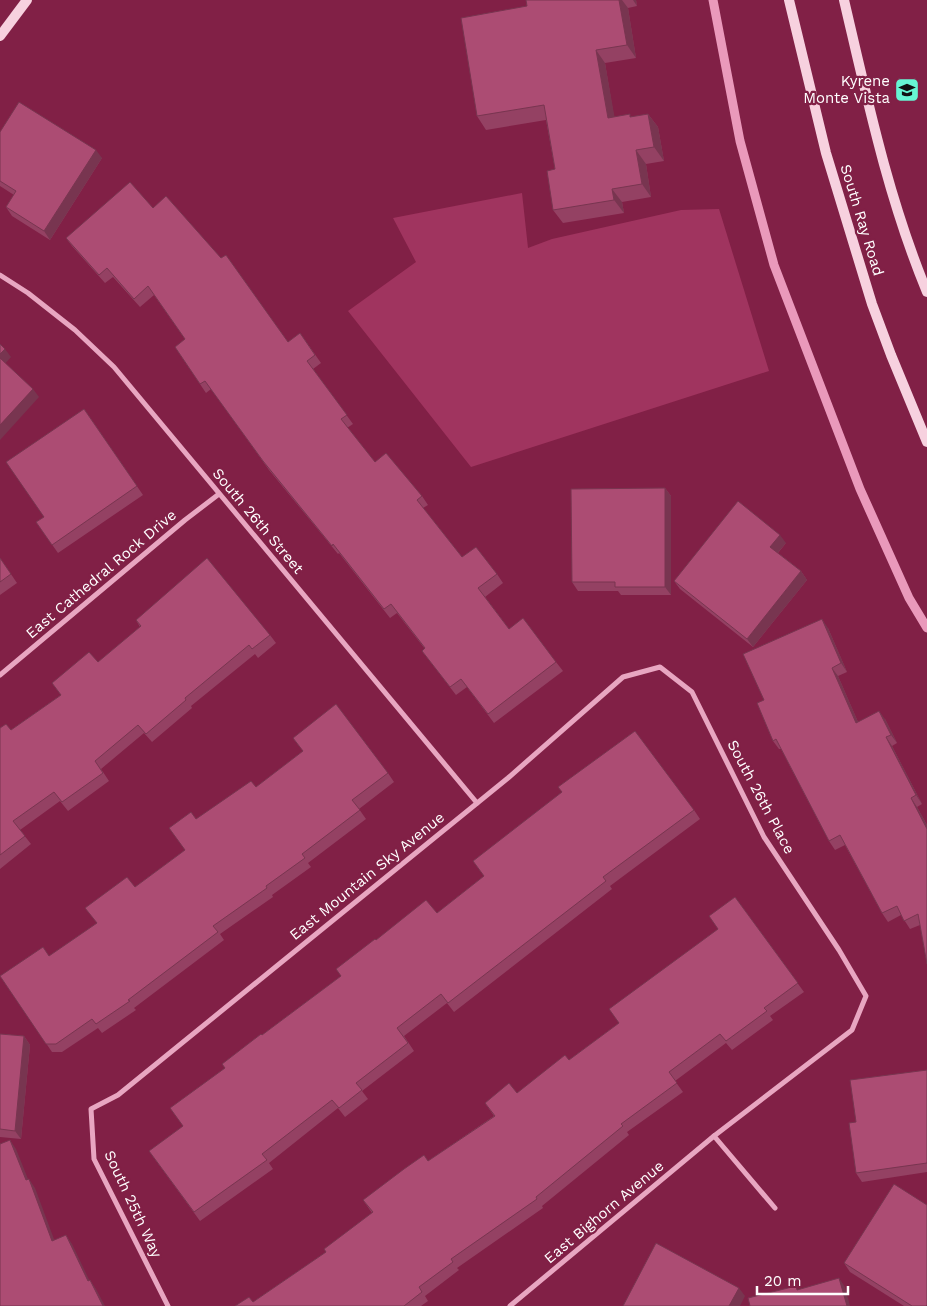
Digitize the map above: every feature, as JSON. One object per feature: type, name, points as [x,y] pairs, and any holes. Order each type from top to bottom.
[{"type":"main road","points":[[0,36],[27,0]]},
{"type":"main road","name":"South Ray Road","points":[[789,0],[826,153],[872,304],[894,364],[927,442]]},
{"type":"main road","points":[[844,0],[874,129],[897,209],[927,292]]},
{"type":"street","name":"South 26th Street","points":[[0,275],[28,293],[75,330],[114,367],[477,803]]},
{"type":"street","name":"East Cathedral Rock Drive","points":[[0,675],[185,520],[219,494]]},
{"type":"street","name":"East Mountain Sky Avenue","points":[[90,1109],[118,1095],[477,803],[623,677],[660,667]]},
{"type":"street","name":"South 26th Place","points":[[660,667],[692,692],[764,837],[839,950],[866,996]]},
{"type":"street","name":"East Bighorn Avenue","points":[[510,1306],[714,1136],[852,1030],[866,996]]},
{"type":"street","name":"South 25th Way","points":[[90,1109],[94,1158],[168,1306]]},
{"type":"street","points":[[714,1136],[774,1208]]},
{"type":"shaded area","points":[[522,193],[528,248],[552,239],[681,210],[719,209],[769,371],[471,467],[348,311],[416,262],[393,218]]},
{"type":"building","points":[[526,0],[619,0],[627,45],[596,50],[608,118],[630,114],[630,117],[648,114],[654,147],[636,150],[642,184],[612,189],[614,200],[553,210],[547,171],[555,169],[544,105],[477,116],[461,18],[527,6]]},
{"type":"building","points":[[19,102],[96,150],[44,231],[6,207],[16,191],[0,181],[0,132]]},
{"type":"building","points":[[130,182],[153,208],[166,196],[221,258],[226,255],[288,342],[300,333],[315,355],[307,361],[347,415],[341,419],[375,462],[386,453],[422,496],[417,500],[462,557],[476,547],[497,574],[478,588],[509,629],[523,618],[556,662],[488,714],[461,679],[450,687],[422,651],[425,648],[391,604],[384,609],[333,544],[332,546],[263,461],[205,381],[200,384],[175,347],[185,339],[148,286],[134,299],[107,268],[99,275],[66,238]]},
{"type":"building","points":[[0,344],[5,349],[0,354]]},
{"type":"building","points":[[0,358],[33,389],[0,425]]},
{"type":"building","points":[[84,409],[137,486],[52,545],[36,522],[44,517],[6,462]]},
{"type":"building","points":[[665,488],[665,587],[615,587],[615,582],[572,582],[571,489]]},
{"type":"building","points":[[738,501],[780,535],[770,547],[801,571],[747,639],[674,581]]},
{"type":"building","points":[[0,558],[11,574],[0,582]]},
{"type":"building","points":[[207,558],[270,635],[252,649],[249,645],[185,698],[186,700],[146,734],[138,725],[95,761],[103,773],[62,802],[54,792],[13,821],[25,836],[0,855],[0,728],[6,724],[11,730],[61,695],[52,683],[89,652],[98,662],[141,626],[136,620]]},
{"type":"building","points":[[822,619],[841,663],[832,668],[856,723],[879,711],[891,735],[886,737],[916,795],[911,798],[927,829],[927,964],[918,914],[904,921],[897,906],[882,913],[840,835],[829,841],[776,739],[773,741],[757,703],[764,700],[743,654]]},
{"type":"building","points":[[336,704],[388,773],[352,800],[360,810],[302,854],[305,858],[266,886],[267,888],[213,926],[218,932],[128,1000],[130,1001],[96,1024],[92,1019],[56,1044],[46,1044],[0,976],[43,947],[49,956],[97,923],[85,908],[127,877],[135,887],[185,850],[169,828],[191,812],[196,819],[251,781],[256,787],[303,751],[293,738]]},
{"type":"building","points":[[635,731],[694,810],[603,877],[606,881],[448,1003],[441,994],[397,1028],[408,1043],[356,1083],[362,1090],[339,1108],[332,1100],[262,1154],[267,1160],[194,1212],[149,1151],[183,1126],[170,1108],[225,1068],[222,1064],[341,976],[336,969],[426,900],[437,913],[484,876],[473,861],[562,792],[558,787]]},
{"type":"building","points":[[735,897],[798,983],[764,1008],[767,1011],[726,1041],[720,1034],[669,1072],[677,1083],[621,1124],[623,1126],[536,1197],[537,1199],[451,1259],[453,1262],[419,1287],[422,1292],[404,1306],[235,1306],[249,1297],[253,1302],[326,1252],[324,1249],[373,1212],[363,1200],[404,1169],[424,1155],[428,1161],[495,1116],[485,1103],[509,1083],[517,1093],[565,1055],[569,1060],[619,1023],[609,1009],[718,929],[709,916]]},
{"type":"building","points":[[0,1034],[24,1036],[15,1131],[0,1129]]},
{"type":"building","points":[[927,1070],[927,1163],[856,1173],[849,1123],[856,1122],[850,1080]]},
{"type":"building","points":[[10,1140],[26,1180],[29,1179],[52,1241],[66,1235],[88,1281],[90,1280],[103,1306],[0,1306],[0,1144]]},
{"type":"building","points":[[894,1184],[927,1205],[926,1306],[912,1306],[844,1263]]},
{"type":"building","points":[[656,1243],[739,1288],[729,1306],[623,1306]]},
{"type":"building","points":[[839,1278],[847,1306],[750,1306],[748,1298],[796,1286],[797,1290]]},
{"type":"waterway","points":[[713,0],[740,141],[774,265],[860,489],[909,598],[927,628]]},
{"type":"place","name":"Kyrene Monte Vista","points":[[907,90]]}]
